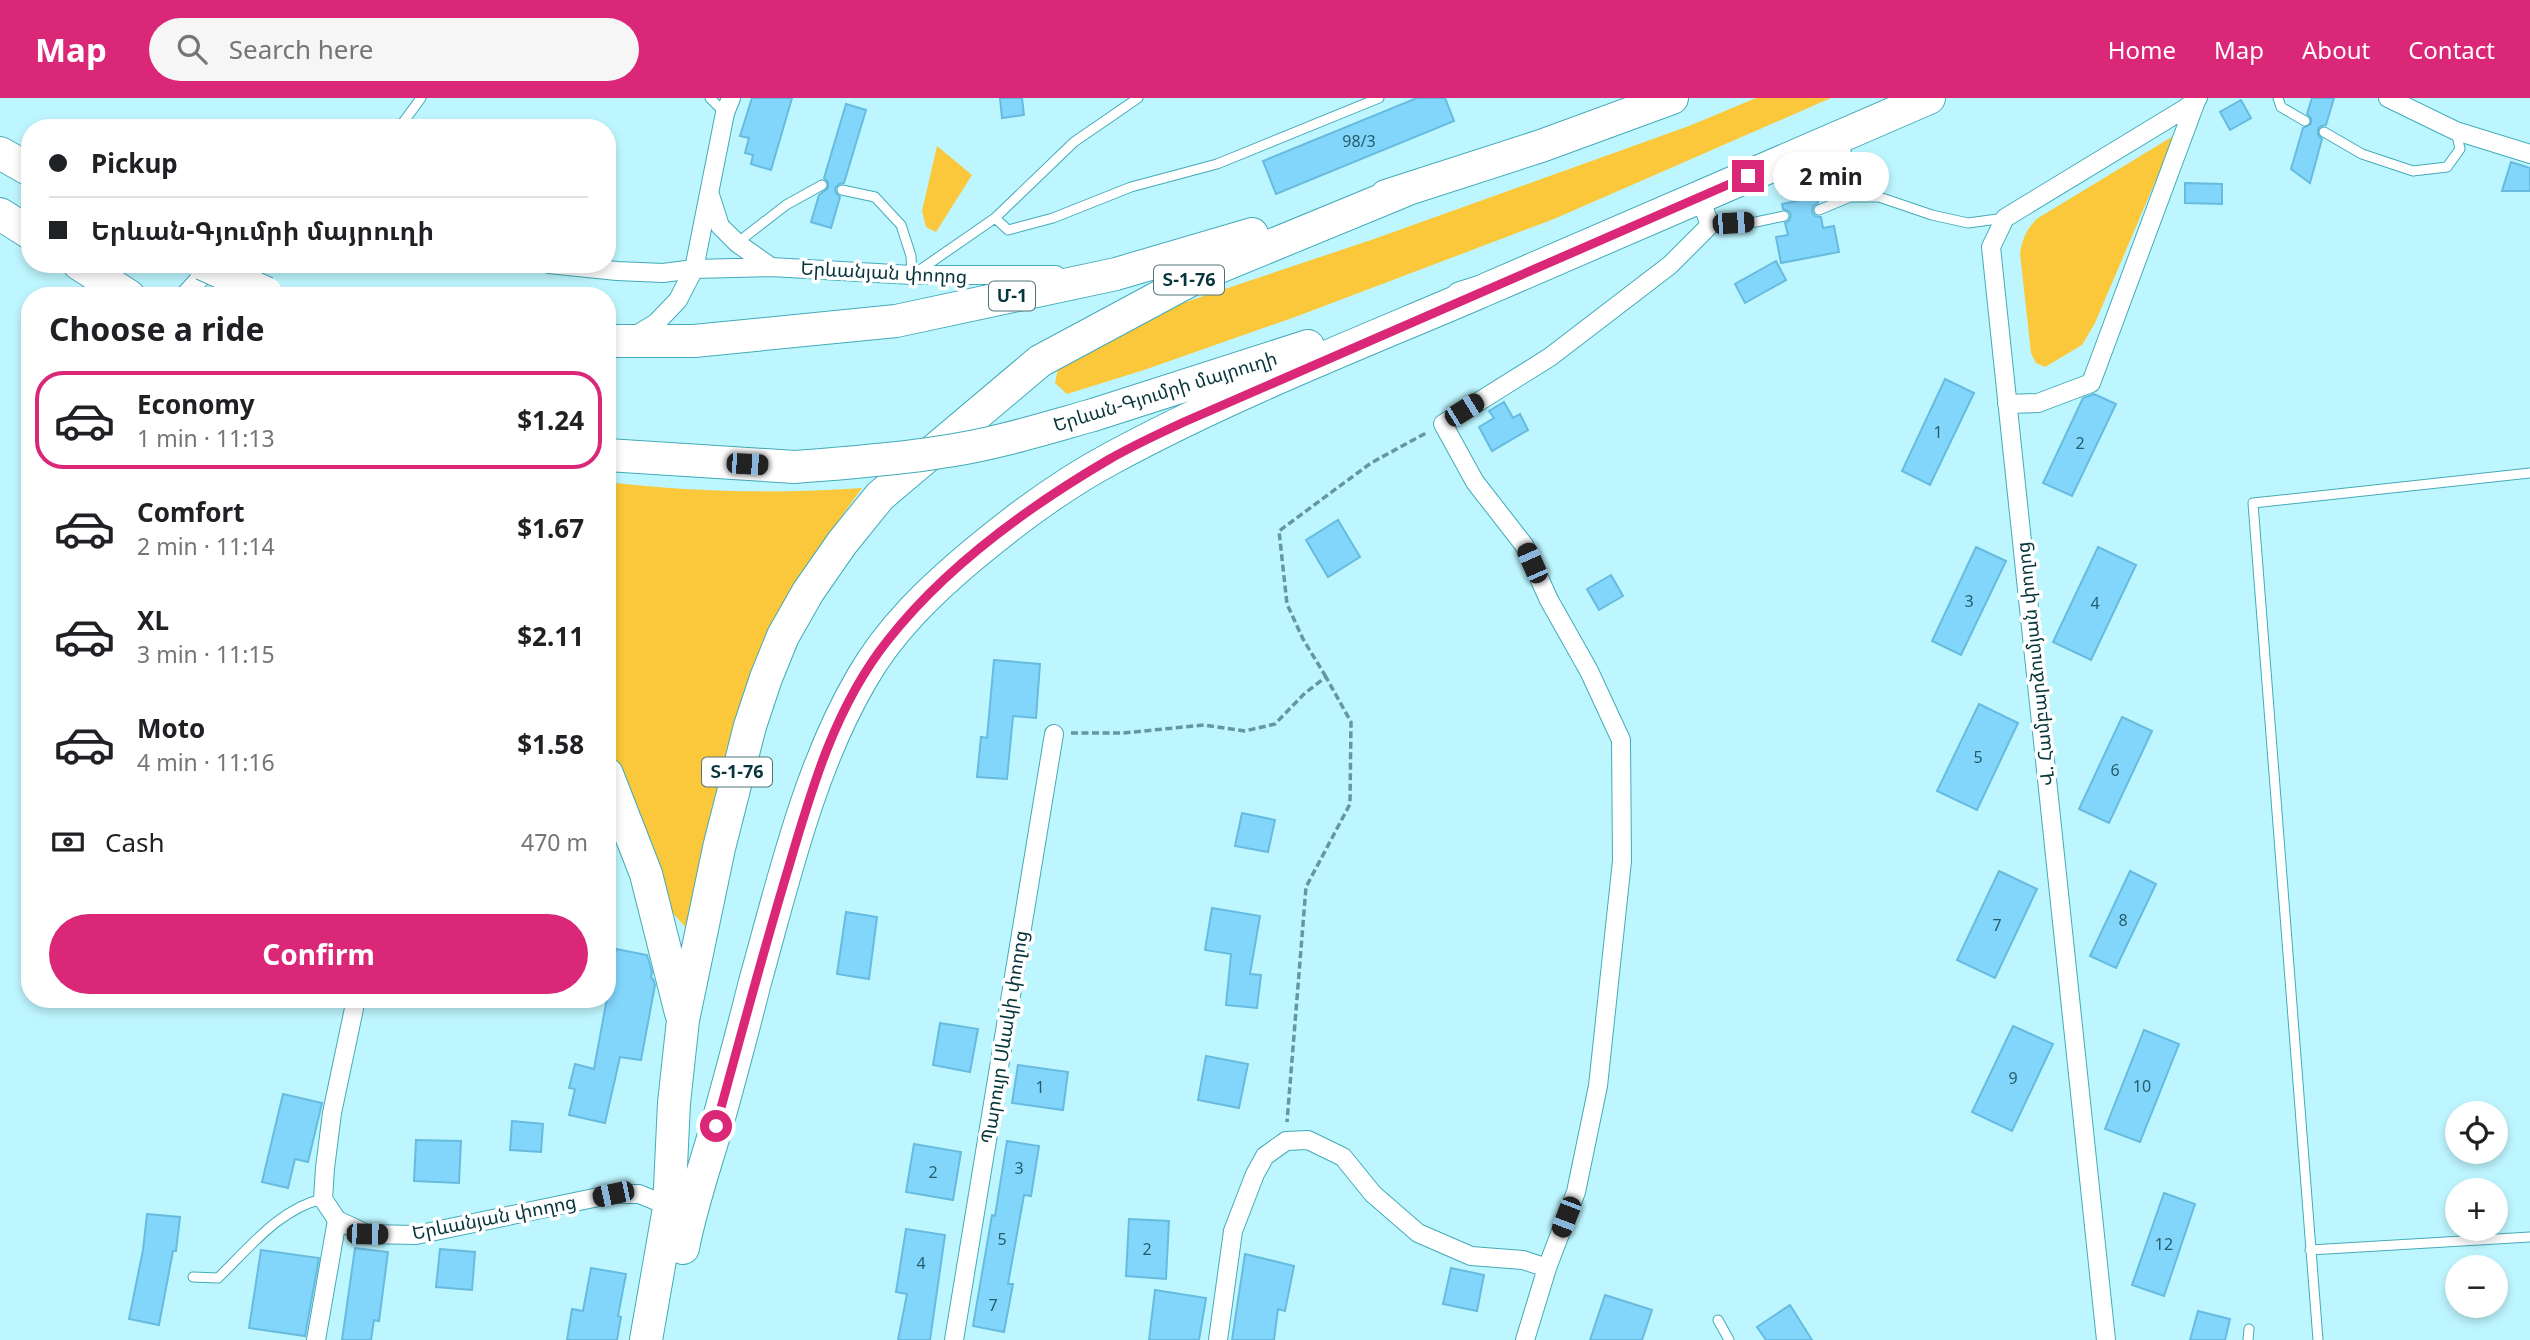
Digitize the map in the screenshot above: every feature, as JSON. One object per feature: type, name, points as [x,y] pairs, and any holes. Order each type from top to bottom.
[{"type":"highway","name":"Մ-1","points":[[616,341],[694,341],[896,321],[1116,274],[1406,190],[1541,146],[1672,98]]},
{"type":"highway","name":"Երևան-Գյումրի մայրուղի","points":[[616,455],[795,467],[943,452],[1014,437],[1093,415],[1480,292],[1705,211],[1845,134],[1929,98]]},
{"type":"highway","points":[[0,153],[21,165]]},
{"type":"highway","name":"Տ-1-76","points":[[667,1340],[679,1210],[674,1102],[682,1020],[724,824],[750,726],[783,636],[808,592],[842,543],[880,496],[1040,361],[1202,274],[1406,190]]},
{"type":"highway","points":[[0,214],[21,227]]},
{"type":"highway","points":[[93,273],[115,287]]},
{"type":"highway","points":[[223,273],[255,287]]},
{"type":"highway","name":"Տ-1-76","points":[[646,1340],[679,1210],[716,1126],[775,910],[815,783],[844,709],[887,640],[934,589],[1003,530],[1109,459],[1209,410],[1480,292]]},
{"type":"highway","points":[[616,797],[646,874],[682,1020]]},
{"type":"street","points":[[2388,98],[2456,131],[2530,154]]},
{"type":"street","points":[[2005,218],[2197,99]]},
{"type":"street","points":[[2007,404],[2038,403],[2091,383],[2197,99]]},
{"type":"street","points":[[616,341],[656,323],[678,300],[694,269],[728,106]]},
{"type":"street","points":[[709,192],[720,226],[737,243],[771,267]]},
{"type":"street","points":[[1525,1340],[1547,1268],[1576,1192],[1598,1086],[1622,861],[1621,740],[1589,671],[1549,600],[1524,545],[1475,482],[1443,424],[1550,357],[1670,265],[1705,211]]},
{"type":"street","name":"Վ. Համբարձումյան փողոց","points":[[2005,218],[1991,247],[2106,1340]]},
{"type":"street","name":"Երևանյան փողոց","points":[[616,271],[663,273],[694,269],[771,267],[981,277],[1116,274]]},
{"type":"street","points":[[192,287],[205,273]]},
{"type":"street","name":"Պարույր Սևակի փողոց","points":[[954,1340],[1054,734]]},
{"type":"street","points":[[316,1340],[337,1220],[323,1199],[332,1114],[354,1008]]},
{"type":"street","points":[[1218,1340],[1233,1231],[1255,1174],[1265,1156],[1286,1141],[1308,1140],[1343,1157],[1373,1194],[1418,1233],[1471,1256],[1522,1260],[1547,1268]]},
{"type":"street","name":"Երևանյան փողոց","points":[[337,1220],[367,1234],[416,1235],[613,1194],[639,1194],[679,1210]]},
{"type":"lane","points":[[406,119],[421,98]]},
{"type":"lane","points":[[710,98],[728,106]]},
{"type":"lane","points":[[912,275],[995,218],[1074,142],[1138,98]]},
{"type":"lane","points":[[995,218],[1008,230],[1054,218],[1131,187],[1217,164],[1379,98]]},
{"type":"lane","points":[[2278,98],[2281,107],[2305,121]]},
{"type":"lane","points":[[2324,132],[2362,154],[2413,171],[2447,167],[2460,149],[2456,131]]},
{"type":"lane","points":[[1845,134],[1850,197]]},
{"type":"lane","points":[[737,243],[786,205],[822,185]]},
{"type":"lane","points":[[842,190],[875,197],[901,225],[911,256],[912,275]]},
{"type":"lane","points":[[1819,210],[1850,197],[1879,197],[1932,215],[1968,223],[2005,218]]},
{"type":"lane","points":[[1705,211],[1756,222],[1784,216]]},
{"type":"lane","points":[[2318,1340],[2253,503],[2530,473]]},
{"type":"lane","points":[[193,1277],[218,1278],[276,1222],[306,1203],[323,1199]]},
{"type":"lane","points":[[2310,1250],[2530,1237]]},
{"type":"lane","points":[[1718,1320],[1729,1340]]},
{"type":"lane","points":[[2248,1340],[2249,1329]]},
{"type":"path","points":[[1286,1141],[1306,887],[1350,804],[1351,722],[1303,639],[1287,604],[1279,531],[1371,463],[1443,424]]},
{"type":"path","points":[[1054,734],[1124,733],[1204,725],[1245,731],[1275,724],[1305,693],[1326,677]]},
{"type":"shaded area","points":[[1756,98],[1831,98],[1554,219],[1295,317],[1067,394],[1055,383],[1058,369],[1147,315],[1374,239],[1689,126]]},
{"type":"shaded area","points":[[2175,135],[2095,323],[2082,345],[2045,367],[2036,363],[2031,353],[2020,253],[2028,229],[2038,218]]},
{"type":"shaded area","points":[[937,146],[972,175],[936,232],[926,227],[922,211]]},
{"type":"shaded area","points":[[616,483],[734,491],[862,488],[798,577],[749,676],[688,930],[671,911],[616,760]]},
{"type":"building","points":[[752,98],[792,98],[771,170],[751,164],[753,155],[745,153],[749,138],[740,136]]},
{"type":"building","points":[[1000,98],[1022,98],[1024,115],[1002,118]]},
{"type":"building","points":[[1417,98],[1445,98],[1454,121],[1276,194],[1263,161]]},
{"type":"building","points":[[2312,98],[2334,98],[2326,125],[2318,129],[2318,135],[2322,139],[2310,183],[2291,169],[2303,128],[2311,124],[2311,118],[2307,114]]},
{"type":"building","points":[[2241,100],[2251,118],[2230,130],[2220,112]]},
{"type":"building","points":[[846,104],[866,110],[844,183],[835,188],[840,197],[831,228],[811,222],[819,195],[828,188],[828,182],[824,178]]},
{"type":"building","points":[[2511,162],[2530,168],[2530,191],[2502,191]]},
{"type":"building","points":[[2185,183],[2222,184],[2222,204],[2185,203]]},
{"type":"building","points":[[1817,197],[1818,203],[1813,206],[1812,212],[1821,217],[1823,228],[1834,226],[1839,252],[1781,263],[1776,237],[1788,235],[1785,223],[1791,215],[1783,209],[1782,204]]},
{"type":"building","points":[[1776,261],[1786,280],[1745,303],[1735,284]]},
{"type":"building","points":[[1945,379],[1974,393],[1930,485],[1902,471]]},
{"type":"building","points":[[2094,394],[2116,404],[2072,496],[2043,483],[2083,398]]},
{"type":"building","points":[[1504,402],[1513,418],[1520,414],[1528,430],[1492,451],[1479,427],[1494,418],[1489,411]]},
{"type":"building","points":[[1338,520],[1360,557],[1328,577],[1306,540]]},
{"type":"building","points":[[1976,547],[2006,561],[1961,655],[1932,641]]},
{"type":"building","points":[[2098,547],[2136,565],[2091,660],[2053,642]]},
{"type":"building","points":[[1611,575],[1623,596],[1599,610],[1587,589]]},
{"type":"building","points":[[994,660],[1040,664],[1036,718],[1013,716],[1007,779],[977,777],[981,737],[987,738]]},
{"type":"building","points":[[1979,704],[2018,723],[1977,810],[1937,791]]},
{"type":"building","points":[[2122,717],[2152,731],[2109,823],[2079,809]]},
{"type":"building","points":[[1242,813],[1275,820],[1268,852],[1235,846]]},
{"type":"building","points":[[1999,871],[2037,889],[1995,978],[1957,960]]},
{"type":"building","points":[[2130,871],[2156,884],[2116,968],[2090,956]]},
{"type":"building","points":[[1212,908],[1260,916],[1250,974],[1261,975],[1257,1008],[1226,1005],[1231,954],[1205,950]]},
{"type":"building","points":[[846,912],[877,917],[869,979],[837,974]]},
{"type":"building","points":[[616,949],[647,955],[655,985],[641,1060],[620,1057],[605,1123],[569,1115],[575,1089],[569,1088],[575,1064],[594,1069],[605,1008],[616,1008]]},
{"type":"building","points":[[940,1023],[978,1029],[970,1072],[933,1065]]},
{"type":"building","points":[[2013,1026],[2053,1044],[2012,1131],[1972,1112]]},
{"type":"building","points":[[2144,1030],[2179,1044],[2140,1142],[2105,1129]]},
{"type":"building","points":[[1206,1056],[1248,1064],[1239,1108],[1198,1100]]},
{"type":"building","points":[[1018,1065],[1068,1072],[1063,1110],[1012,1103]]},
{"type":"building","points":[[283,1094],[322,1103],[308,1162],[295,1159],[288,1188],[262,1182]]},
{"type":"building","points":[[512,1121],[543,1124],[541,1152],[510,1150]]},
{"type":"building","points":[[416,1140],[461,1141],[459,1183],[414,1181]]},
{"type":"building","points":[[1007,1141],[1039,1146],[1031,1196],[1024,1195],[1008,1284],[1013,1284],[1004,1332],[973,1326]]},
{"type":"building","points":[[914,1144],[961,1152],[953,1200],[906,1192]]},
{"type":"building","points":[[2164,1193],[2195,1204],[2164,1296],[2132,1285]]},
{"type":"building","points":[[147,1214],[180,1217],[176,1251],[173,1251],[159,1325],[129,1319],[143,1250]]},
{"type":"building","points":[[1129,1219],[1169,1221],[1166,1279],[1126,1276]]},
{"type":"building","points":[[906,1229],[945,1235],[930,1340],[898,1340],[907,1294],[896,1292]]},
{"type":"building","points":[[355,1248],[388,1252],[379,1321],[374,1320],[371,1340],[342,1340]]},
{"type":"building","points":[[440,1249],[475,1252],[472,1290],[436,1287]]},
{"type":"building","points":[[261,1250],[319,1258],[305,1336],[249,1328]]},
{"type":"building","points":[[1245,1254],[1294,1266],[1285,1311],[1278,1309],[1274,1340],[1232,1340]]},
{"type":"building","points":[[591,1268],[626,1274],[618,1316],[621,1317],[617,1340],[567,1340],[572,1309],[583,1311]]},
{"type":"building","points":[[1451,1268],[1484,1275],[1477,1311],[1443,1304]]},
{"type":"building","points":[[1155,1290],[1206,1298],[1199,1340],[1149,1340]]},
{"type":"building","points":[[1605,1295],[1652,1310],[1642,1340],[1590,1340]]},
{"type":"building","points":[[1790,1305],[1812,1340],[1766,1340],[1757,1327]]},
{"type":"building","points":[[2198,1311],[2230,1319],[2225,1340],[2190,1340]]},
{"type":"route","points":[[716,1126],[775,910],[829,743],[844,709],[887,640],[918,604],[950,574],[1003,530],[1109,459],[1209,410],[1339,352],[1748,176]]}]
